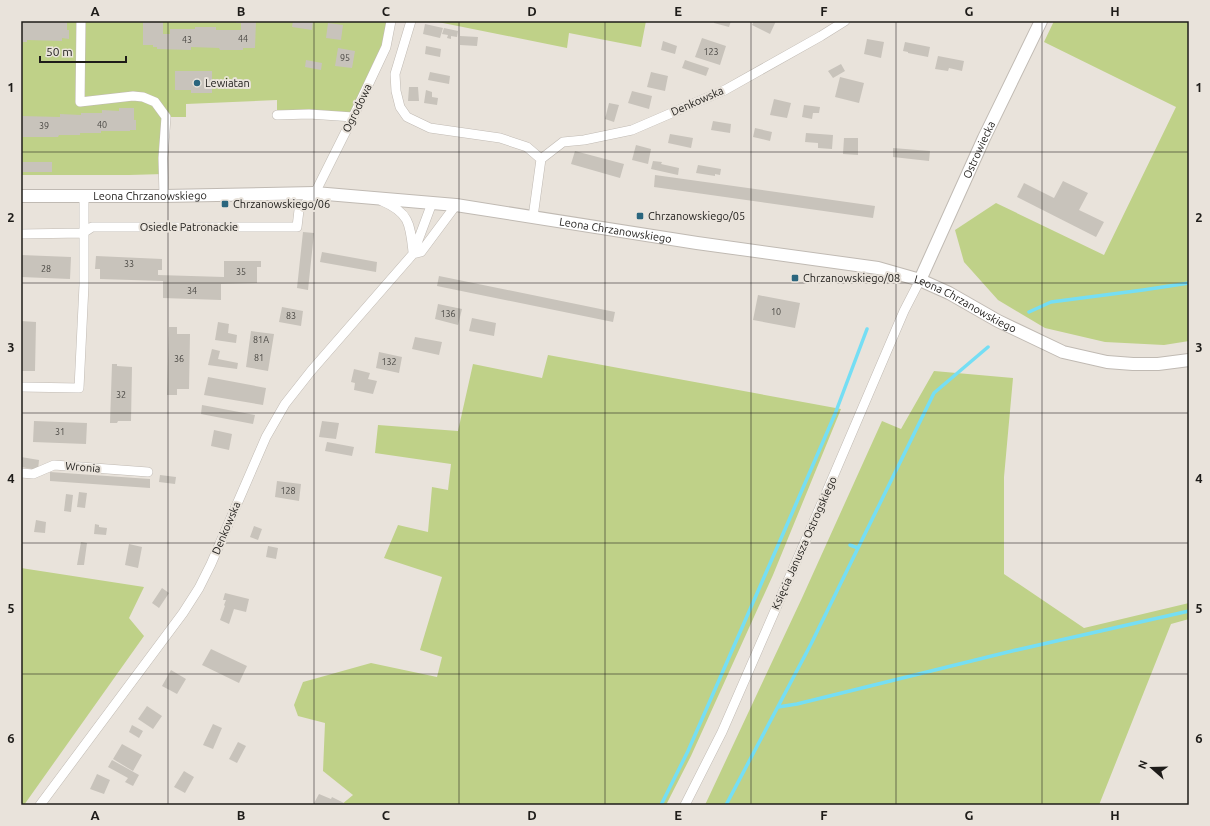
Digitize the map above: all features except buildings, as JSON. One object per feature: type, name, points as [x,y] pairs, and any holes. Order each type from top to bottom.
[{"type":"street","points":[[80,21],[80,102],[133,96],[143,97],[156,102],[166,117],[163,158],[164,196]]},
{"type":"street","name":"Ogrodowa","points":[[297,227],[299,210],[315,193],[386,47],[391,21]]},
{"type":"street","points":[[411,21],[395,74],[396,91],[400,106],[407,117],[430,128],[500,138],[527,147],[541,159],[533,217]]},
{"type":"street","name":"Denkowska","points":[[541,159],[563,142],[584,140],[632,130],[725,90],[845,21]]},
{"type":"street","name":"Ostrowiecka","points":[[920,280],[984,138],[1041,21]]},
{"type":"street","points":[[277,114],[309,114],[353,117]]},
{"type":"street","name":"Leona Chrzanowskiego","points":[[21,196],[164,196],[315,193],[456,205],[791,257],[850,263],[878,268],[920,280],[949,293],[1021,333],[1063,352],[1101,361],[1127,364],[1158,364],[1189,360]]},
{"type":"street","points":[[21,387],[79,388],[84,285],[84,196]]},
{"type":"street","points":[[376,198],[394,206],[407,220],[413,254]]},
{"type":"street","name":"Denkowska","points":[[40,805],[169,632],[199,588],[211,564],[266,437],[285,404],[311,370],[413,254],[432,203]]},
{"type":"street","name":"Denkowska","points":[[413,254],[421,252],[456,205]]},
{"type":"street","name":"Osiedle Patronackie","points":[[21,234],[84,234],[92,227],[297,227]]},
{"type":"street","name":"Księcia Janusza Ostrogskiego","points":[[685,805],[722,732],[904,311],[920,280]]},
{"type":"street","name":"Wronia","points":[[21,473],[33,474],[54,465],[148,472]]},
{"type":"green space","points":[[21,21],[391,21],[386,47],[353,117],[277,115],[277,100],[186,104],[186,117],[166,117],[164,174],[21,175]]},
{"type":"green space","points":[[433,21],[646,21],[641,47],[569,33],[567,48]]},
{"type":"green space","points":[[1054,21],[1189,21],[1189,341],[1164,345],[1105,342],[1045,328],[998,300],[964,262],[955,230],[996,203],[1104,255],[1176,107],[1044,42]]},
{"type":"green space","points":[[548,355],[841,409],[773,575],[691,756],[666,805],[341,805],[353,795],[323,771],[325,723],[298,716],[294,705],[303,682],[371,663],[437,677],[442,657],[420,650],[442,577],[384,558],[398,525],[428,532],[432,487],[448,490],[451,464],[375,453],[378,425],[458,431],[473,364],[542,378]]},
{"type":"green space","points":[[934,371],[1013,378],[1004,477],[1004,574],[1084,628],[1189,603],[1189,619],[1171,624],[1099,805],[705,805],[802,598],[882,421],[901,429]]},
{"type":"green space","points":[[21,568],[144,587],[129,618],[144,636],[24,805],[21,805]]},
{"type":"waterway","points":[[1029,312],[1051,302],[1189,283]]},
{"type":"waterway","points":[[661,805],[688,751],[835,414],[867,329]]},
{"type":"waterway","points":[[726,805],[811,644],[934,393],[988,347]]},
{"type":"waterway","points":[[850,545],[858,548]]},
{"type":"waterway","points":[[778,707],[797,704],[1012,651],[1189,611]]},
{"type":"place","name":"Lewiatan","points":[[197,83]]},
{"type":"place","name":"Chrzanowskiego/06","points":[[225,204]]},
{"type":"place","name":"Chrzanowskiego/05","points":[[640,216]]},
{"type":"place","name":"Chrzanowskiego/08","points":[[795,278]]}]
